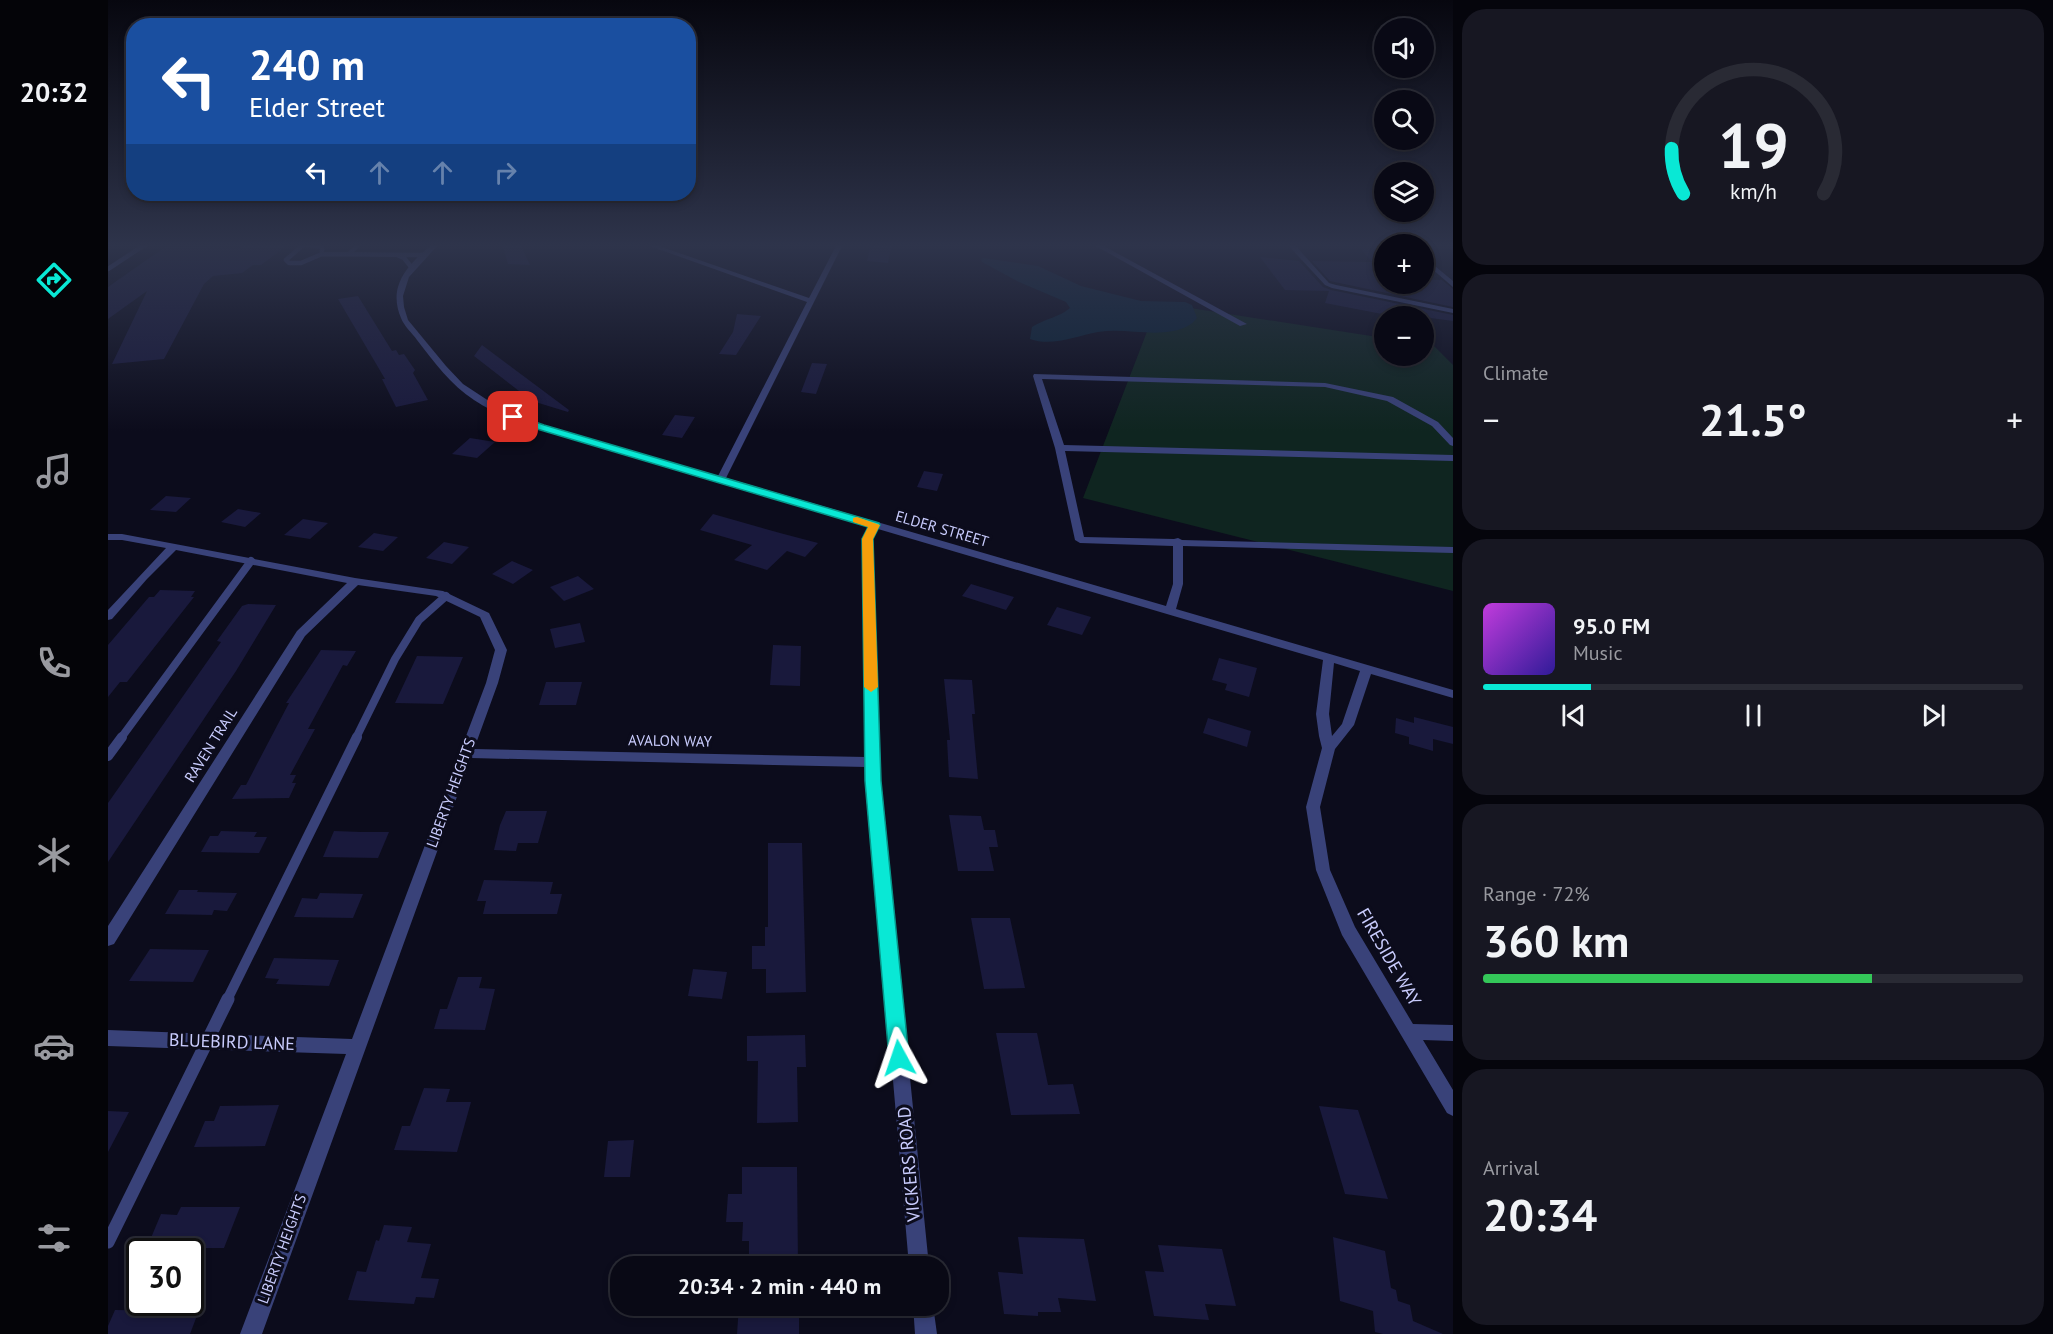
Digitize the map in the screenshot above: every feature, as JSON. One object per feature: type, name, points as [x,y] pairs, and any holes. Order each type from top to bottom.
[{"type":"street","name":"ELDER STREET","points":[[400,306],[405,320],[454,380],[470,393],[506,414],[540,427],[1453,694]]},
{"type":"street","points":[[721,480],[808,306]]},
{"type":"street","points":[[1210,306],[1243,324]]},
{"type":"street","points":[[1429,306],[1453,311]]},
{"type":"street","points":[[1453,443],[1435,424],[1390,399],[1325,385],[1037,376],[1060,448],[1080,540],[1453,550]]},
{"type":"street","points":[[1060,448],[1453,458]]},
{"type":"street","name":"VICKERS ROAD","points":[[875,525],[868,539],[872,762],[918,1256]]},
{"type":"street","name":"LIBERTY HEIGHTS","points":[[108,537],[122,537],[174,546],[446,596],[485,615],[501,650],[492,683],[251,1334]]},
{"type":"street","points":[[1170,612],[1178,584],[1178,541]]},
{"type":"street","points":[[108,617],[142,577],[174,546]]},
{"type":"street","name":"RAVEN TRAIL","points":[[108,939],[301,634],[356,580]]},
{"type":"street","name":"FIRESIDE WAY","points":[[1329,658],[1322,711],[1322,729],[1329,748]]},
{"type":"street","name":"FIRESIDE WAY","points":[[1367,669],[1348,725],[1329,748],[1313,807],[1323,870],[1348,930],[1453,1107]]},
{"type":"street","name":"AVALON WAY","points":[[466,753],[872,762]]},
{"type":"street","points":[[1410,1032],[1453,1033]]},
{"type":"street","name":"BLUEBIRD LANE","points":[[108,1038],[357,1047]]},
{"type":"street","points":[[924,1316],[926,1334]]},
{"type":"lane","points":[[108,756],[251,561]]},
{"type":"lane","points":[[108,1242],[395,659],[419,620],[446,596]]},
{"type":"green space","points":[[1157,306],[1179,306],[1374,336],[1374,366],[1434,366],[1434,346],[1453,365],[1453,591],[1083,498]]},
{"type":"water","points":[[1069,306],[1192,306],[1197,318],[1183,328],[1173,331],[1155,333],[1107,331],[1047,342],[1030,339],[1032,327],[1070,308]]},
{"type":"building","points":[[108,306],[126,306],[108,319]]},
{"type":"building","points":[[140,306],[192,306],[164,359],[112,364]]},
{"type":"building","points":[[342,306],[364,306],[392,351],[396,350],[399,355],[404,354],[415,370],[413,373],[428,400],[396,407],[382,379],[385,379]]},
{"type":"building","points":[[1342,306],[1374,306],[1374,312]]},
{"type":"building","points":[[1434,311],[1453,315],[1453,321],[1434,318]]},
{"type":"building","points":[[737,314],[761,316],[736,355],[719,354],[733,332]]},
{"type":"building","points":[[482,345],[569,410],[568,412],[532,401],[474,356]]},
{"type":"building","points":[[812,363],[827,364],[816,394],[801,392]]},
{"type":"building","points":[[675,415],[695,417],[682,438],[662,435]]},
{"type":"building","points":[[470,438],[495,442],[477,458],[452,454]]},
{"type":"building","points":[[924,471],[943,474],[937,491],[917,487]]},
{"type":"building","points":[[166,496],[191,498],[176,512],[150,510]]},
{"type":"building","points":[[238,509],[261,513],[245,527],[221,522]]},
{"type":"building","points":[[713,514],[818,543],[805,557],[787,551],[767,570],[734,560],[752,545],[700,530]]},
{"type":"building","points":[[303,519],[328,523],[310,539],[284,535]]},
{"type":"building","points":[[374,533],[398,537],[383,551],[358,547]]},
{"type":"building","points":[[444,542],[469,547],[452,564],[426,558]]},
{"type":"building","points":[[512,561],[533,570],[513,584],[492,574]]},
{"type":"building","points":[[578,576],[594,589],[564,601],[550,587]]},
{"type":"building","points":[[971,584],[1014,597],[1006,610],[962,596]]},
{"type":"building","points":[[160,590],[195,591],[191,597],[194,597],[127,682],[120,682],[108,697],[108,645],[149,597],[154,597]]},
{"type":"building","points":[[248,604],[276,605],[236,671],[108,862],[108,803],[221,642],[217,641],[242,606]]},
{"type":"building","points":[[1057,607],[1091,617],[1082,635],[1047,625]]},
{"type":"building","points":[[580,623],[585,642],[555,648],[550,629]]},
{"type":"building","points":[[773,645],[801,646],[800,686],[770,685]]},
{"type":"building","points":[[321,650],[356,651],[347,666],[343,665],[308,729],[315,729],[290,775],[296,775],[292,783],[296,783],[289,798],[232,799],[241,785],[246,785],[289,703],[286,703]]},
{"type":"building","points":[[417,656],[463,657],[443,704],[395,703]]},
{"type":"building","points":[[1219,658],[1257,668],[1249,697],[1225,690],[1227,684],[1212,680]]},
{"type":"building","points":[[944,679],[972,680],[975,714],[972,714],[978,779],[949,777],[947,740],[950,740]]},
{"type":"building","points":[[546,682],[582,682],[576,705],[539,705]]},
{"type":"building","points":[[1414,717],[1453,727],[1453,744],[1433,739],[1433,751],[1409,744],[1409,737],[1395,733],[1396,718],[1414,723]]},
{"type":"building","points":[[1208,718],[1251,731],[1247,747],[1203,733]]},
{"type":"building","points":[[506,811],[547,811],[538,843],[518,843],[516,851],[494,850]]},
{"type":"building","points":[[949,815],[981,816],[984,830],[995,830],[998,847],[989,847],[994,871],[958,871]]},
{"type":"building","points":[[221,831],[257,832],[254,837],[267,837],[259,853],[201,852],[210,836],[218,836]]},
{"type":"building","points":[[334,831],[389,832],[378,858],[323,857]]},
{"type":"building","points":[[768,843],[802,843],[806,992],[766,993],[766,969],[752,969],[752,946],[765,946],[765,927],[768,927]]},
{"type":"building","points":[[484,880],[553,882],[550,894],[562,894],[557,914],[483,914],[486,901],[477,901]]},
{"type":"building","points":[[179,890],[237,893],[227,911],[214,910],[212,915],[165,914]]},
{"type":"building","points":[[320,893],[363,894],[353,918],[294,917],[302,898],[317,899]]},
{"type":"building","points":[[971,918],[1010,918],[1025,988],[984,989]]},
{"type":"building","points":[[150,949],[209,950],[193,982],[129,981]]},
{"type":"building","points":[[274,958],[339,960],[329,986],[276,984],[279,979],[265,978]]},
{"type":"building","points":[[693,969],[727,972],[722,999],[688,996]]},
{"type":"building","points":[[458,977],[482,977],[479,988],[495,989],[485,1030],[434,1029],[440,1009],[447,1009]]},
{"type":"building","points":[[996,1033],[1037,1033],[1048,1085],[1073,1084],[1080,1114],[1011,1115]]},
{"type":"building","points":[[805,1035],[806,1067],[797,1067],[798,1122],[757,1123],[758,1061],[747,1061],[747,1036]]},
{"type":"building","points":[[424,1088],[450,1089],[446,1102],[471,1102],[457,1152],[394,1150],[402,1126],[410,1126]]},
{"type":"building","points":[[279,1105],[265,1146],[194,1147],[205,1121],[214,1121],[220,1106]]},
{"type":"building","points":[[1319,1106],[1358,1110],[1388,1199],[1345,1194]]},
{"type":"building","points":[[108,1111],[129,1112],[108,1152]]},
{"type":"building","points":[[634,1140],[630,1177],[604,1177],[608,1141]]},
{"type":"building","points":[[742,1167],[797,1167],[798,1256],[749,1256],[749,1241],[742,1241],[743,1222],[726,1222],[728,1194],[742,1194]]},
{"type":"building","points":[[181,1207],[240,1207],[224,1248],[204,1248],[204,1238],[151,1238],[161,1214],[177,1215]]},
{"type":"building","points":[[384,1225],[412,1227],[407,1242],[431,1244],[421,1278],[439,1279],[434,1298],[416,1297],[414,1304],[348,1300],[357,1271],[366,1272],[376,1240],[379,1241]]},
{"type":"building","points":[[1018,1237],[1084,1239],[1096,1301],[1058,1298],[1061,1312],[1038,1312],[1038,1316],[1004,1314],[998,1272],[1023,1274]]},
{"type":"building","points":[[1333,1237],[1385,1251],[1391,1288],[1396,1290],[1398,1301],[1410,1305],[1413,1321],[1443,1334],[1375,1332],[1373,1311],[1340,1301]]},
{"type":"building","points":[[1158,1245],[1222,1249],[1236,1306],[1205,1304],[1209,1320],[1154,1316],[1145,1271],[1164,1272]]},
{"type":"building","points":[[115,1310],[126,1310],[126,1316],[197,1316],[190,1334],[108,1334],[108,1326]]},
{"type":"building","points":[[738,1316],[799,1316],[799,1334],[737,1334]]},
{"type":"slow traffic","points":[[857,520],[875,525],[868,539],[871,687]]},
{"type":"route","points":[[513,417],[540,427],[875,525],[868,539],[873,781],[899,1058]]}]
